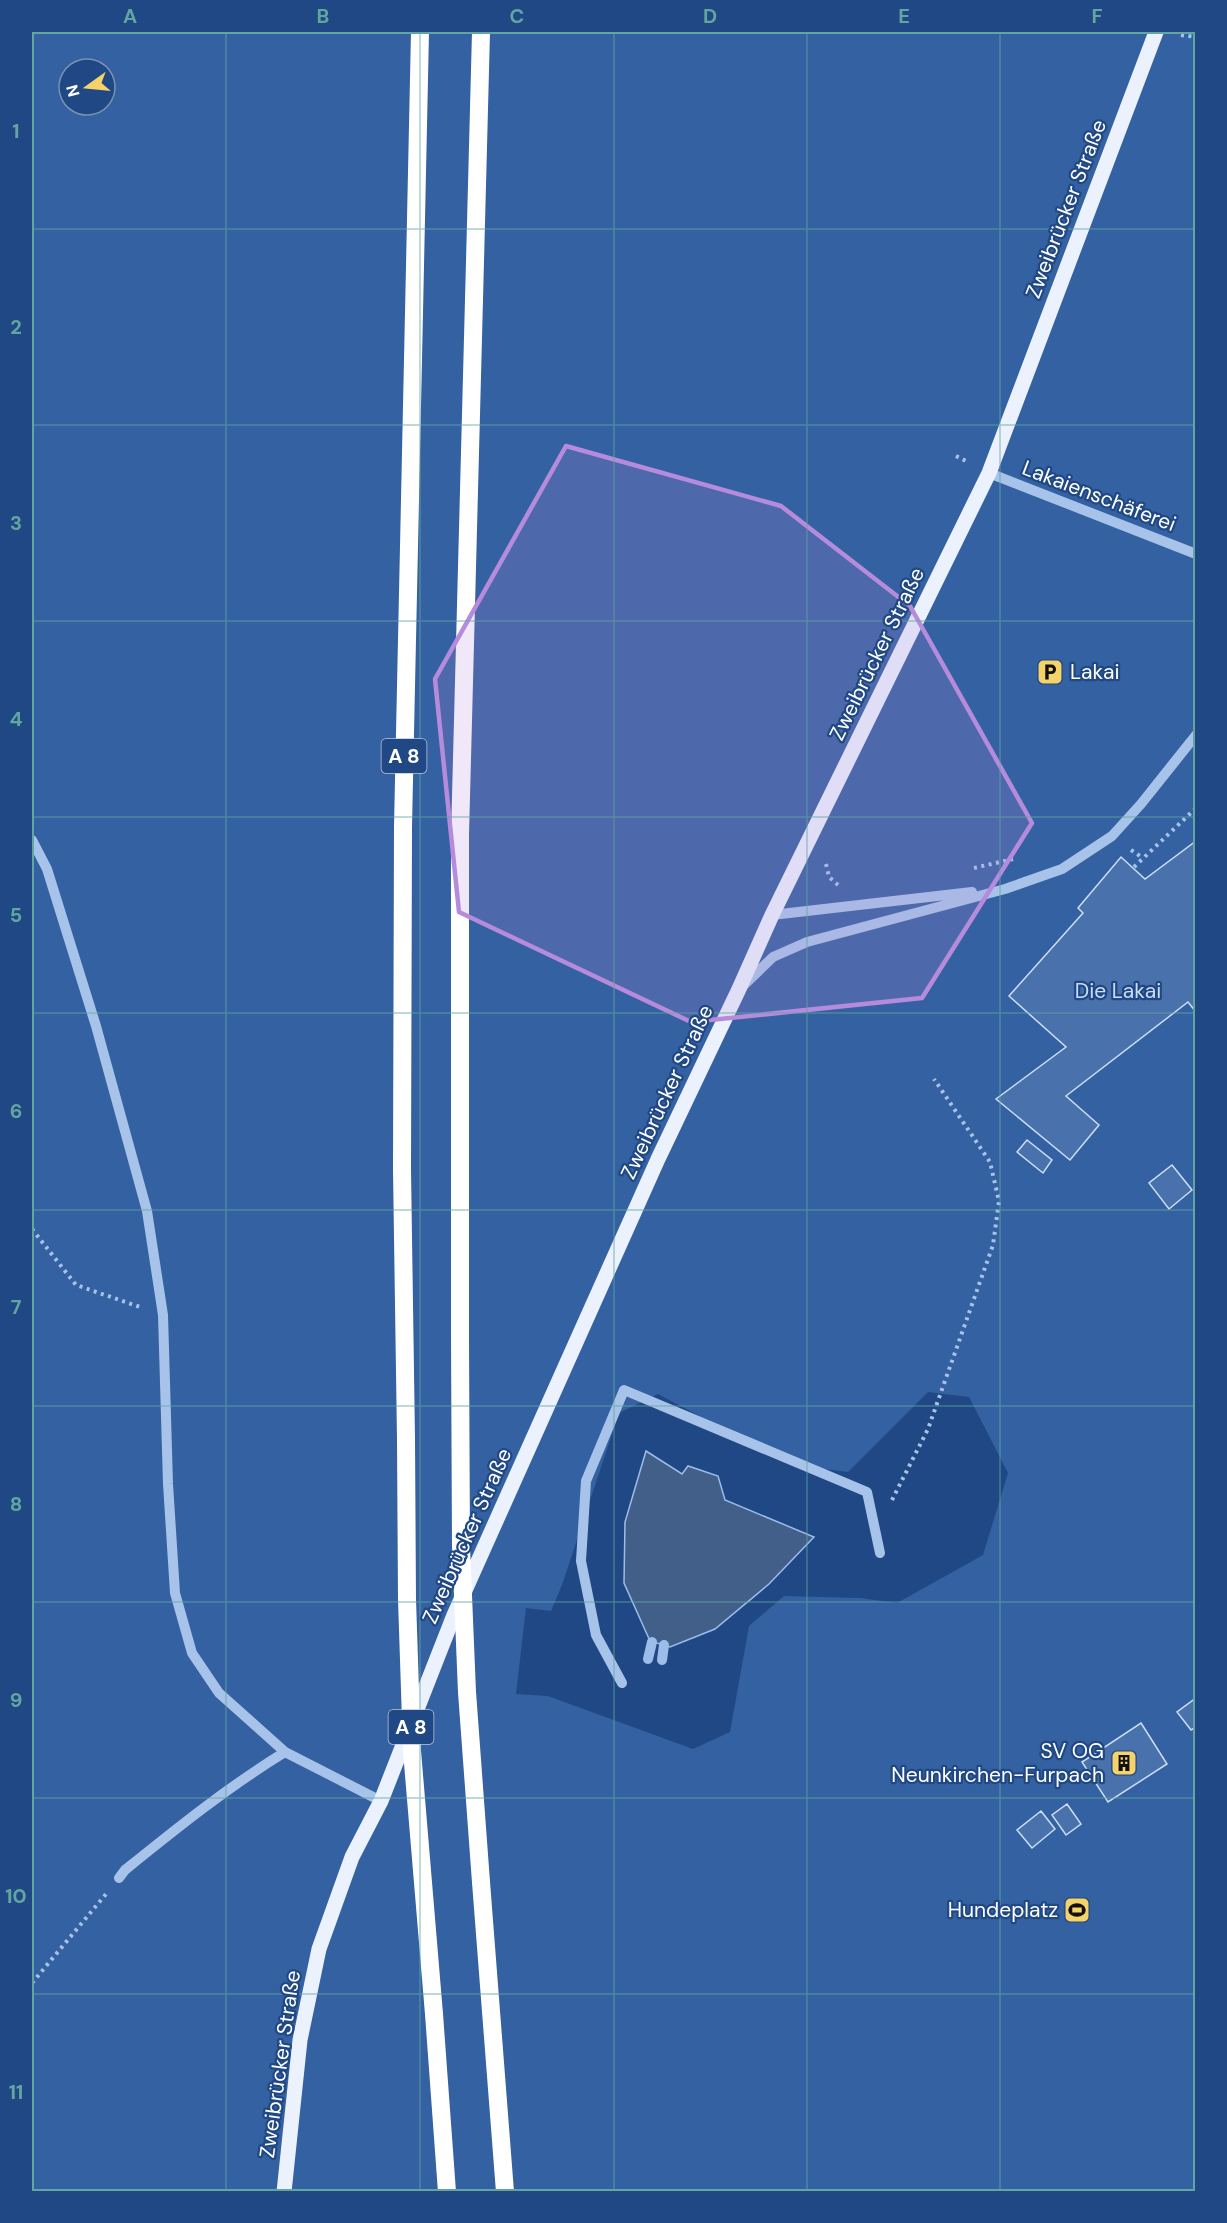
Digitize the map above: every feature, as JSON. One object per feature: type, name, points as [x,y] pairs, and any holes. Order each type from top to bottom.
[{"type":"highway","name":"A 8","points":[[420,32],[403,827],[402,1169],[407,1599],[412,1751],[447,2192]]},
{"type":"highway","points":[[481,32],[460,835],[461,1547],[467,1692],[505,2192]]},
{"type":"main road","name":"Zweibrücker Straße","points":[[284,2192],[300,2040],[319,1949],[352,1857],[381,1801],[454,1615],[658,1159],[739,990],[772,915],[989,473],[1156,32]]},
{"type":"lane","name":"Lakaienschäferei","points":[[989,473],[1196,554]]},
{"type":"lane","points":[[739,990],[773,957],[807,942],[1005,889],[1062,868],[1112,836],[1141,804],[1196,735]]},
{"type":"lane","points":[[32,840],[47,868],[96,1026],[147,1211],[163,1315],[168,1484],[175,1593],[192,1653],[219,1693],[285,1752],[381,1801]]},
{"type":"lane","points":[[772,915],[1005,889]]},
{"type":"lane","points":[[622,1683],[596,1635],[581,1561],[586,1481],[624,1390],[867,1492],[879,1553]]},
{"type":"lane","points":[[119,1878],[125,1870],[189,1817],[239,1780],[285,1752]]},
{"type":"path","points":[[1134,867],[1196,808]]},
{"type":"path","points":[[1112,836],[1143,858]]},
{"type":"path","points":[[830,856],[826,863],[829,878],[843,889]]},
{"type":"path","points":[[971,868],[1015,859]]},
{"type":"path","points":[[891,1504],[928,1429],[993,1245],[999,1201],[990,1162],[934,1079]]},
{"type":"path","points":[[32,1229],[76,1285],[163,1315]]},
{"type":"path","points":[[32,1983],[119,1878]]},
{"type":"highlighted area","points":[[566,446],[781,506],[910,606],[1032,823],[922,998],[691,1022],[459,912],[435,679]]},
{"type":"green space","points":[[32,32],[1195,32],[1195,2191],[32,2192]],"holes":[[[928,1392],[969,1397],[1008,1473],[983,1555],[897,1603],[860,1598],[784,1596],[749,1626],[730,1732],[693,1749],[548,1696],[516,1694],[526,1608],[551,1611],[562,1585],[619,1413],[658,1394],[792,1465],[848,1472]]]},
{"type":"shaded area","points":[[646,1451],[682,1474],[688,1466],[718,1476],[725,1500],[814,1537],[769,1584],[715,1629],[670,1647],[650,1641],[624,1583],[625,1522]]},
{"type":"building","name":"Die Lakai","points":[[1196,841],[1196,1012],[1188,1002],[1066,1096],[1099,1125],[1070,1160],[996,1099],[1066,1047],[1009,996],[1083,913],[1078,908],[1121,857],[1145,879]]},
{"type":"building","points":[[1027,1140],[1052,1160],[1043,1173],[1017,1152]]},
{"type":"building","points":[[1172,1165],[1192,1190],[1169,1209],[1149,1183]]},
{"type":"building","points":[[1196,1698],[1196,1727],[1191,1730],[1177,1712]]},
{"type":"building","name":"SV OG Neunkirchen-Furpach","points":[[1141,1723],[1167,1764],[1108,1802],[1082,1762]]},
{"type":"building","points":[[1067,1804],[1081,1824],[1066,1835],[1052,1815]]},
{"type":"building","points":[[1041,1811],[1055,1829],[1032,1848],[1017,1830]]},
{"type":"waterway","points":[[648,1659],[652,1642]]},
{"type":"waterway","points":[[662,1660],[664,1645]]},
{"type":"place","name":"Lakai","points":[[1050,672]]},
{"type":"place","name":"SV OG Neunkirchen-Furpach","points":[[1124,1763]]},
{"type":"place","name":"Hundeplatz","points":[[1077,1910]]}]
